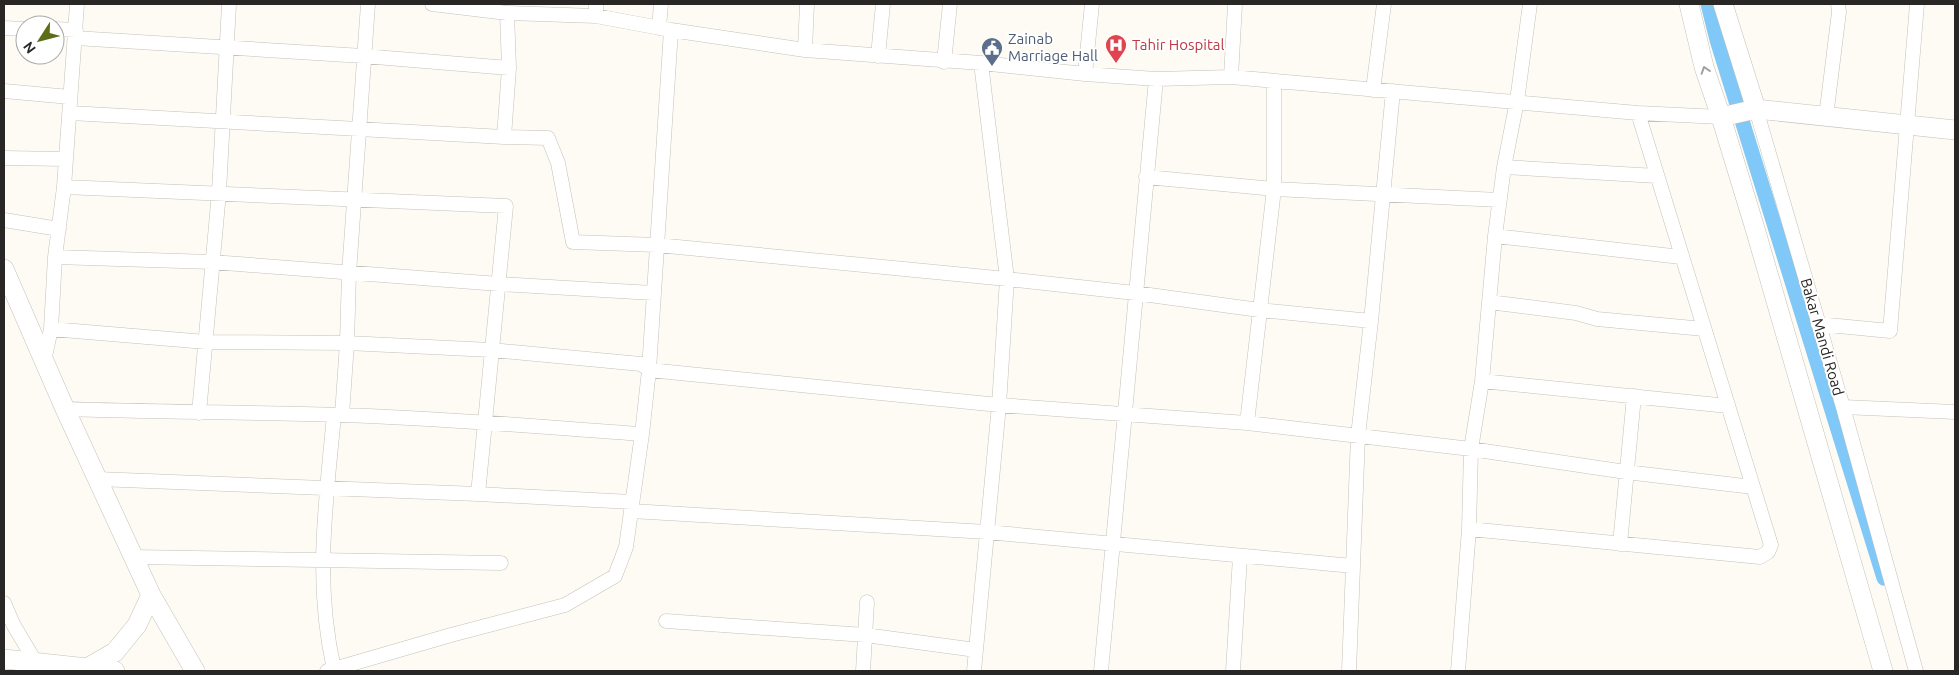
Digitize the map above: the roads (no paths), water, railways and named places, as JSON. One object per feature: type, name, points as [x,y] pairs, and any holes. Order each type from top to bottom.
[{"type":"street","points":[[44,361],[50,329],[55,257],[64,187],[77,4]]},
{"type":"street","points":[[199,413],[219,192],[225,47],[229,4]]},
{"type":"street","points":[[368,4],[349,273],[347,343],[328,488],[322,560],[331,670],[451,635],[565,605],[615,576],[626,547],[649,370],[653,293],[658,245],[665,29],[661,4]]},
{"type":"street","points":[[432,4],[507,13],[596,10],[665,29],[805,50],[1085,74],[1156,78],[1230,77],[1638,113],[1721,116],[1756,109],[1955,130]]},
{"type":"street","points":[[805,50],[807,4]]},
{"type":"street","points":[[878,56],[883,4]]},
{"type":"street","points":[[944,62],[950,4]]},
{"type":"street","points":[[1085,74],[1092,4]]},
{"type":"street","points":[[1230,77],[1235,4]]},
{"type":"street","points":[[1373,90],[1384,4]]},
{"type":"street","points":[[1458,671],[1469,529],[1471,449],[1482,382],[1499,200],[1517,101],[1530,4]]},
{"type":"street","points":[[1689,4],[1704,67],[1756,232],[1883,671]]},
{"type":"street","name":"Bakar Mandi Road","points":[[1723,4],[1756,109],[1843,407],[1916,671]]},
{"type":"street","points":[[1826,117],[1840,12],[1838,4]]},
{"type":"street","points":[[1818,324],[1890,331],[1917,4]]},
{"type":"street","points":[[504,137],[509,68],[507,13]]},
{"type":"street","points":[[65,31],[76,34],[225,47],[509,68]]},
{"type":"street","points":[[974,671],[999,405],[1006,279],[981,64]]},
{"type":"street","points":[[1101,671],[1156,78]]},
{"type":"street","points":[[1247,423],[1274,189],[1274,81]]},
{"type":"street","points":[[4,91],[70,97]]},
{"type":"street","points":[[1349,671],[1358,436],[1393,91]]},
{"type":"street","points":[[70,113],[360,130],[548,138],[558,163],[573,242],[658,245],[1006,279],[1135,293],[1259,310],[1371,321]]},
{"type":"street","points":[[1469,529],[1760,557],[1768,552],[1771,545],[1638,113]]},
{"type":"street","points":[[4,158],[65,160]]},
{"type":"street","points":[[1504,167],[1657,176]]},
{"type":"street","points":[[1146,177],[1274,189],[1499,200]]},
{"type":"street","points":[[64,187],[219,192],[506,206],[478,494]]},
{"type":"street","points":[[4,220],[58,229]]},
{"type":"street","points":[[1495,236],[1681,257]]},
{"type":"street","points":[[55,257],[212,262],[499,284],[653,293]]},
{"type":"street","points":[[4,269],[65,409],[151,595],[195,671]]},
{"type":"street","points":[[1489,302],[1566,311],[1597,319],[1704,329]]},
{"type":"street","points":[[50,329],[206,342],[347,343],[491,350],[641,364],[649,370],[999,405],[1247,423],[1471,449],[1626,472],[1753,487]]},
{"type":"street","points":[[1482,382],[1728,406]]},
{"type":"street","points":[[1620,544],[1634,396]]},
{"type":"street","points":[[1843,407],[1955,412]]},
{"type":"street","points":[[65,409],[338,415],[486,422],[642,434]]},
{"type":"street","points":[[97,479],[478,494],[987,532],[1353,566]]},
{"type":"street","points":[[133,557],[501,563]]},
{"type":"street","points":[[1233,671],[1240,557]]},
{"type":"street","points":[[87,668],[116,652],[137,625],[151,595]]},
{"type":"street","points":[[863,671],[867,602]]},
{"type":"street","points":[[4,603],[13,624],[40,668]]},
{"type":"street","points":[[666,621],[865,635],[976,650]]},
{"type":"street","points":[[4,659],[40,668],[87,668],[115,671]]},
{"type":"waterway","points":[[1708,4],[1717,40],[1884,578]]},
{"type":"place","name":"Tahir Hospital","points":[[1116,64]]},
{"type":"place","name":"Zainab Marriage Hall","points":[[992,67]]}]
